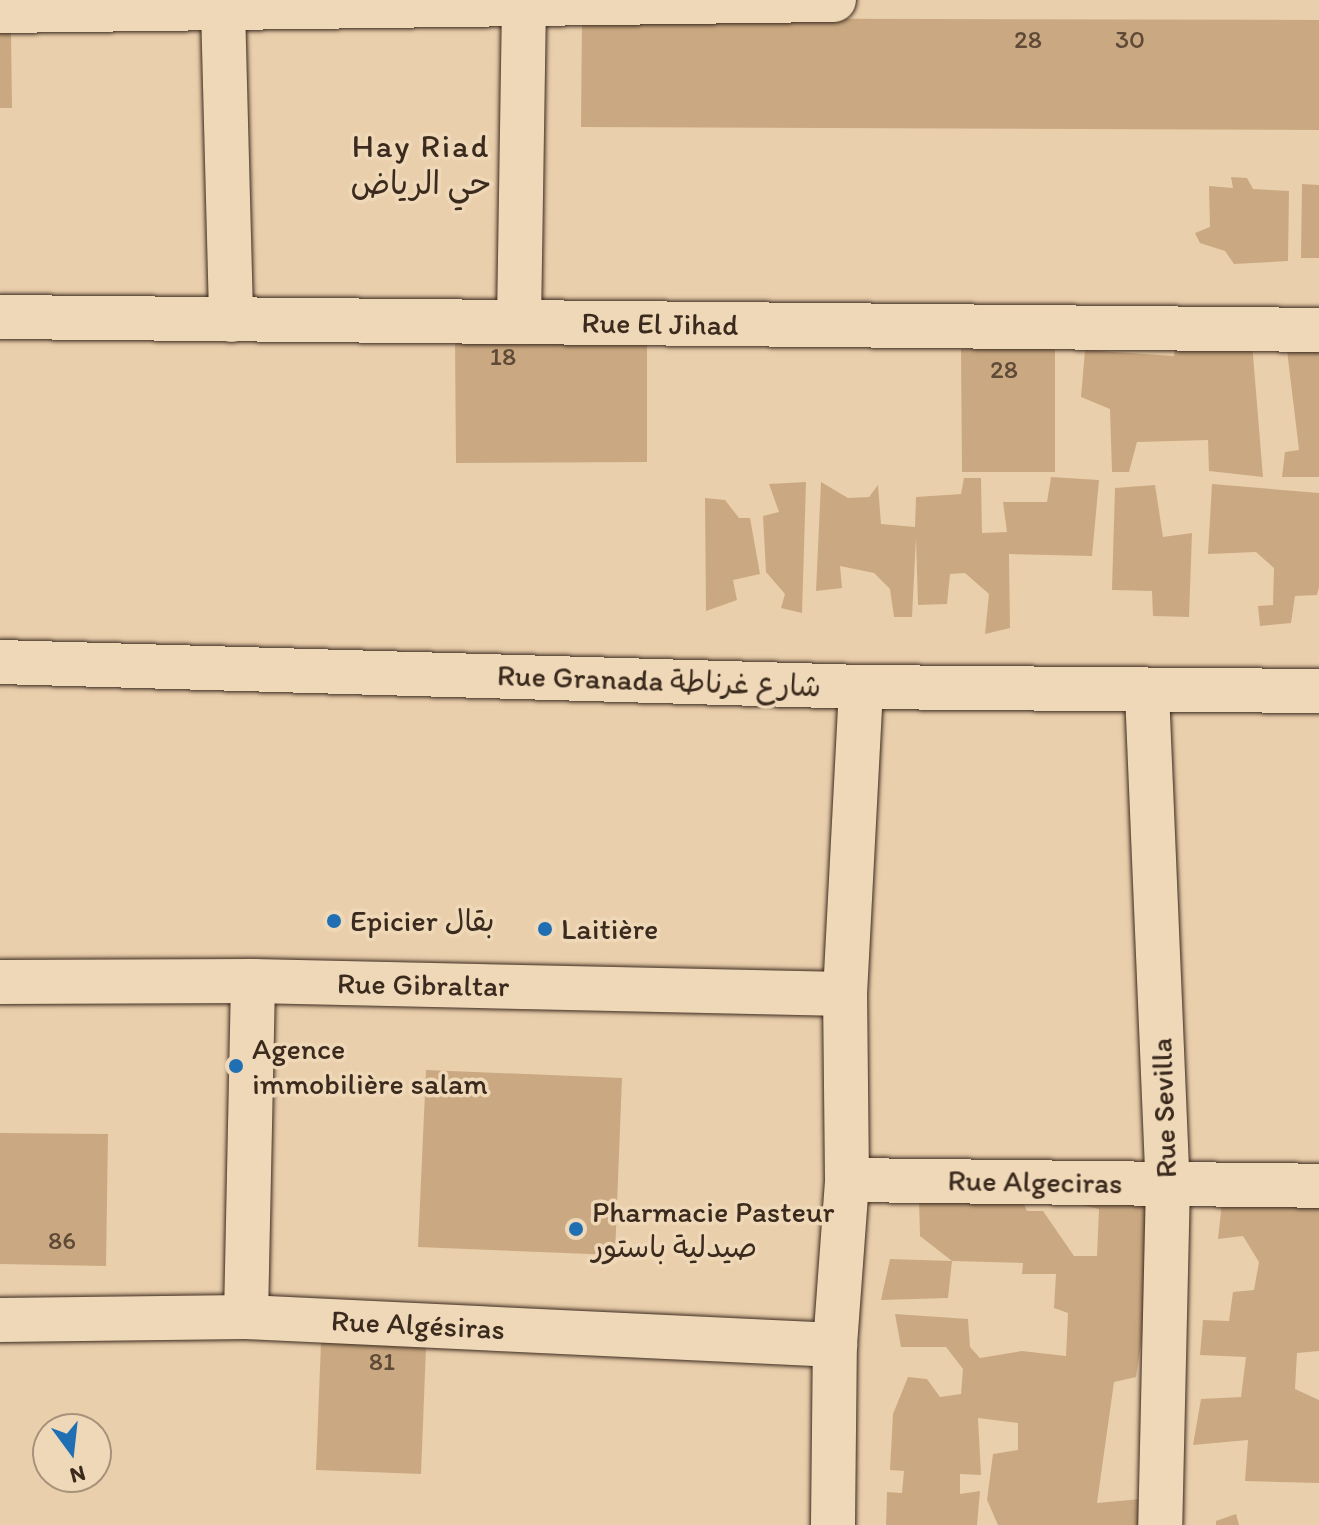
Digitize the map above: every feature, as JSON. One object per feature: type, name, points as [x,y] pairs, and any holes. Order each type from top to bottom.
[{"type":"street","points":[[0,11],[834,0]]},
{"type":"street","points":[[519,322],[524,4]]},
{"type":"street","points":[[223,8],[231,320]]},
{"type":"street","name":"Rue El Jihad","points":[[0,317],[1319,330]]},
{"type":"street","name":"Rue Granada شارع غرناطة","points":[[0,662],[861,687],[1147,692],[1319,691]]},
{"type":"street","points":[[833,1525],[835,1345],[847,1180],[845,994],[861,687]]},
{"type":"street","name":"Rue Sevilla","points":[[1147,692],[1168,1183],[1160,1525]]},
{"type":"street","points":[[246,1317],[253,981]]},
{"type":"street","name":"Rue Gibraltar","points":[[0,982],[253,981],[845,994]]},
{"type":"street","name":"Rue Algeciras","points":[[847,1180],[1319,1186]]},
{"type":"street","name":"Rue Algésiras","points":[[0,1320],[246,1317],[835,1345]]},
{"type":"building","points":[[582,18],[1319,20],[1319,130],[581,127]]},
{"type":"building","points":[[0,31],[11,31],[12,108],[0,108]]},
{"type":"building","points":[[1231,177],[1247,178],[1253,189],[1289,191],[1288,261],[1234,264],[1225,251],[1200,243],[1195,233],[1210,227],[1209,186],[1233,188]]},
{"type":"building","points":[[1302,184],[1319,185],[1319,258],[1301,258]]},
{"type":"building","points":[[647,338],[647,462],[456,463],[455,339]]},
{"type":"building","points":[[1175,342],[1252,343],[1263,477],[1209,471],[1208,440],[1137,442],[1129,472],[1112,472],[1110,409],[1081,397],[1085,350],[1174,356]]},
{"type":"building","points":[[1319,348],[1319,477],[1282,477],[1285,452],[1299,450],[1287,350]]},
{"type":"building","points":[[961,349],[1055,349],[1055,472],[962,472]]},
{"type":"building","points":[[1051,477],[1099,480],[1092,556],[1009,554],[1010,628],[985,634],[989,594],[965,573],[950,574],[947,604],[918,605],[916,538],[912,617],[894,617],[890,589],[874,573],[840,566],[842,588],[816,591],[821,482],[848,498],[869,497],[878,485],[881,524],[915,527],[916,497],[961,494],[964,478],[981,478],[982,533],[1007,532],[1003,502],[1047,502]]},
{"type":"building","points":[[806,482],[802,613],[781,608],[785,594],[766,572],[763,516],[779,512],[769,484]]},
{"type":"building","points":[[1212,484],[1319,493],[1319,587],[1317,595],[1295,596],[1291,623],[1260,626],[1258,606],[1273,605],[1274,568],[1256,552],[1208,554]]},
{"type":"building","points":[[1155,485],[1163,537],[1192,533],[1189,617],[1153,616],[1152,591],[1112,590],[1115,488]]},
{"type":"building","points":[[705,498],[725,500],[739,518],[750,518],[760,574],[733,580],[737,600],[706,611]]},
{"type":"building","points":[[426,1070],[622,1078],[615,1255],[418,1247]]},
{"type":"building","points":[[0,1133],[108,1134],[106,1266],[0,1264]]},
{"type":"building","points":[[1018,1190],[1027,1211],[1043,1211],[1074,1256],[1097,1256],[1099,1209],[1082,1205],[1147,1195],[1145,1317],[1136,1377],[1114,1382],[1097,1503],[1141,1499],[1142,1525],[998,1525],[987,1500],[993,1454],[1018,1450],[1018,1423],[978,1418],[981,1475],[960,1474],[960,1494],[980,1491],[977,1525],[886,1525],[887,1492],[902,1493],[904,1471],[890,1470],[893,1414],[908,1377],[927,1379],[940,1397],[961,1394],[963,1369],[946,1347],[901,1347],[895,1314],[968,1319],[970,1347],[980,1358],[1022,1351],[1066,1356],[1068,1313],[1054,1308],[1056,1274],[1022,1274],[1023,1263],[952,1261],[920,1236],[919,1199]]},
{"type":"building","points":[[1223,1193],[1319,1202],[1319,1351],[1297,1353],[1295,1389],[1319,1400],[1319,1483],[1245,1481],[1248,1440],[1193,1445],[1201,1399],[1241,1397],[1246,1357],[1200,1355],[1203,1320],[1229,1321],[1233,1292],[1254,1290],[1259,1262],[1243,1236],[1218,1239]]},
{"type":"building","points":[[890,1259],[952,1261],[948,1298],[881,1300]]},
{"type":"building","points":[[321,1342],[426,1347],[421,1474],[316,1470]]},
{"type":"building","points":[[1236,1514],[1239,1525],[1216,1525],[1216,1521]]},
{"type":"place","name":"Epicier بقال","points":[[334,921]]},
{"type":"place","name":"Laitière","points":[[545,929]]},
{"type":"place","name":"Agence immobilière salam","points":[[236,1066]]},
{"type":"place","name":"Pharmacie Pasteur صيدلية باستور","points":[[576,1229]]},
{"type":"district","name":"Hay Riad حي الرياض","points":[[421,166]]}]
